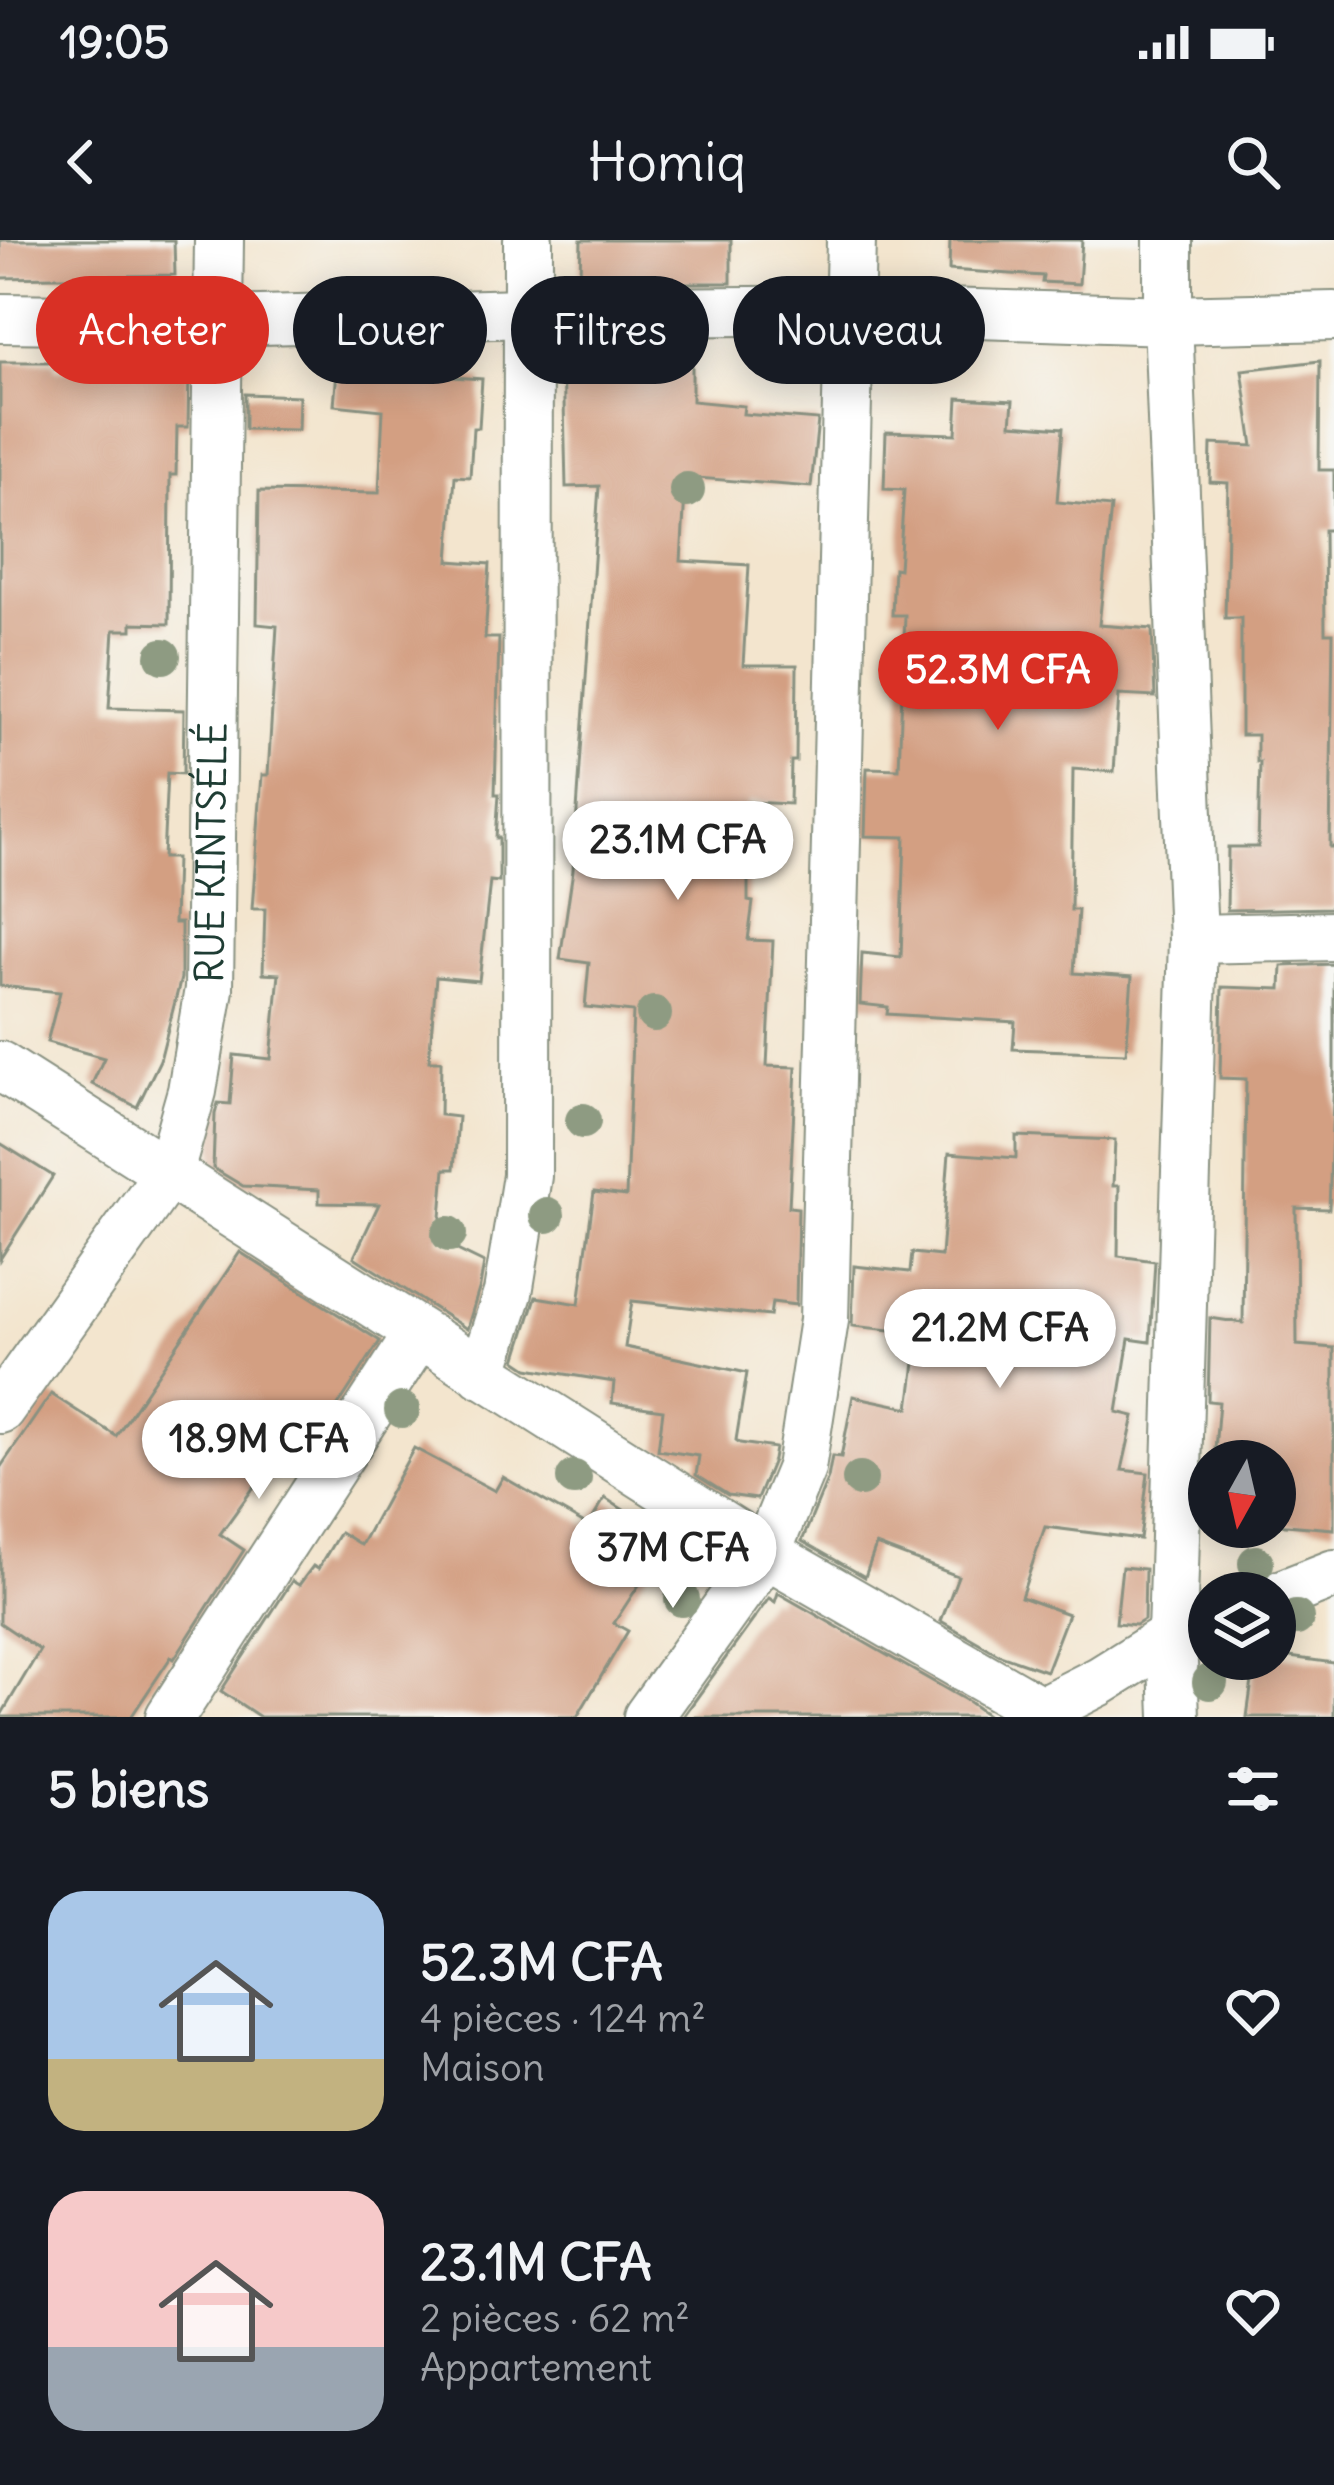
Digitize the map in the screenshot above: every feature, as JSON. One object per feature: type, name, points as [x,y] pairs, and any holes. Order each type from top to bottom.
[{"type":"street","name":"RUE KINTSÉLÉ","points":[[219,240],[219,276]]},
{"type":"street","points":[[528,240],[528,276]]},
{"type":"street","points":[[850,240],[850,276]]},
{"type":"street","points":[[1168,240],[1193,939],[1191,1572]]},
{"type":"street","points":[[269,320],[511,313]]},
{"type":"street","points":[[985,314],[1168,320],[1334,316]]},
{"type":"street","points":[[0,318],[36,318]]},
{"type":"street","name":"RUE KINTSÉLÉ","points":[[0,1409],[169,1172],[192,1091],[208,989],[217,384]]},
{"type":"street","points":[[482,1374],[508,1293],[527,1175],[528,384]]},
{"type":"street","points":[[648,1717],[766,1553],[801,1468],[824,1320],[848,384]]},
{"type":"street","points":[[1193,939],[1334,936]]},
{"type":"street","points":[[0,1066],[766,1553],[1043,1715],[1188,1631]]},
{"type":"street","points":[[170,1717],[419,1333]]},
{"type":"street","points":[[1296,1589],[1334,1574]]},
{"type":"street","points":[[1175,1717],[1188,1646]]},
{"type":"building","points":[[0,240],[174,240],[175,275],[0,278]]},
{"type":"building","points":[[581,240],[731,240],[731,283],[709,283],[709,276],[580,276]]},
{"type":"building","points":[[950,240],[1082,240],[1079,284],[1042,282],[1043,276],[949,270]]},
{"type":"building","points":[[1320,361],[1319,470],[1334,470],[1334,530],[1324,530],[1325,633],[1333,633],[1330,847],[1334,847],[1334,908],[1227,910],[1228,847],[1258,847],[1260,762],[1257,735],[1241,735],[1241,618],[1225,618],[1228,483],[1210,482],[1211,444],[1253,446],[1242,370]]},
{"type":"building","points":[[0,362],[36,362],[36,384],[189,384],[188,427],[177,427],[176,475],[170,475],[169,624],[132,623],[132,630],[114,630],[109,708],[184,710],[183,774],[167,773],[163,858],[176,858],[174,923],[181,923],[181,978],[160,1060],[137,1107],[92,1084],[104,1058],[47,1042],[60,992],[0,986]]},
{"type":"building","points":[[336,384],[482,384],[470,477],[455,476],[449,561],[490,564],[485,638],[499,638],[495,794],[499,794],[499,882],[490,881],[479,981],[436,977],[429,1061],[441,1061],[440,1115],[458,1117],[454,1169],[445,1169],[439,1241],[484,1263],[467,1329],[354,1257],[379,1204],[319,1203],[319,1190],[243,1186],[213,1168],[215,1114],[218,1103],[230,1104],[234,1055],[271,1059],[279,974],[263,973],[265,909],[252,909],[262,775],[268,775],[277,626],[257,624],[259,491],[379,493],[383,410],[334,405]]},
{"type":"building","points":[[564,384],[692,384],[692,401],[744,406],[743,414],[818,420],[811,487],[686,477],[681,561],[749,565],[743,665],[797,665],[796,761],[791,761],[790,804],[748,802],[748,901],[753,902],[748,940],[773,941],[767,1066],[796,1067],[789,1207],[798,1208],[796,1305],[772,1302],[770,1316],[632,1301],[625,1347],[747,1373],[736,1440],[775,1448],[757,1499],[728,1495],[696,1475],[699,1456],[658,1450],[663,1410],[612,1403],[614,1382],[528,1368],[516,1360],[536,1297],[579,1304],[594,1192],[626,1196],[633,1012],[585,1007],[589,963],[560,959],[573,870],[599,486],[566,487]]},
{"type":"building","points":[[245,394],[299,396],[298,430],[245,429]]},
{"type":"building","points":[[958,398],[1013,401],[1011,424],[1063,428],[1057,502],[1111,507],[1099,625],[1152,629],[1155,697],[1119,695],[1114,772],[1073,769],[1071,910],[1078,910],[1074,973],[1132,977],[1126,1053],[1013,1049],[1015,1022],[887,1014],[888,1007],[860,1004],[862,953],[901,957],[905,837],[865,836],[867,768],[899,769],[905,615],[892,615],[904,490],[884,489],[886,432],[956,434]]},
{"type":"building","points":[[1334,964],[1329,1209],[1296,1208],[1297,1345],[1334,1348],[1334,1529],[1296,1526],[1296,1440],[1216,1440],[1219,1402],[1208,1401],[1210,1318],[1243,1323],[1246,1079],[1220,1078],[1222,987],[1281,989],[1282,966]]},
{"type":"building","points":[[1016,1136],[1115,1140],[1118,1256],[1155,1261],[1150,1342],[1129,1339],[1117,1412],[1134,1416],[1122,1470],[1148,1473],[1140,1539],[1045,1527],[1021,1597],[1068,1614],[1046,1671],[1000,1655],[941,1621],[958,1576],[876,1545],[865,1577],[802,1541],[832,1456],[841,1457],[853,1396],[909,1408],[919,1333],[852,1326],[854,1266],[910,1272],[912,1253],[941,1256],[949,1153],[1016,1158]]},
{"type":"building","points":[[0,1143],[53,1176],[0,1259]]},
{"type":"building","points":[[240,1252],[380,1341],[326,1424],[308,1412],[220,1534],[244,1550],[131,1717],[0,1717],[40,1650],[0,1623],[0,1468],[51,1394],[116,1436]]},
{"type":"building","points":[[414,1448],[495,1491],[503,1477],[588,1526],[605,1498],[669,1539],[614,1623],[628,1631],[577,1717],[260,1717],[221,1691],[292,1581],[299,1585],[313,1566],[318,1569],[340,1532],[361,1545]]},
{"type":"building","points":[[1122,1567],[1145,1569],[1144,1620],[1136,1625],[1116,1623]]},
{"type":"building","points":[[778,1593],[990,1717],[683,1717],[769,1598],[775,1602]]},
{"type":"building","points":[[1296,1658],[1334,1663],[1334,1717],[1247,1717],[1252,1680],[1296,1680]]}]
